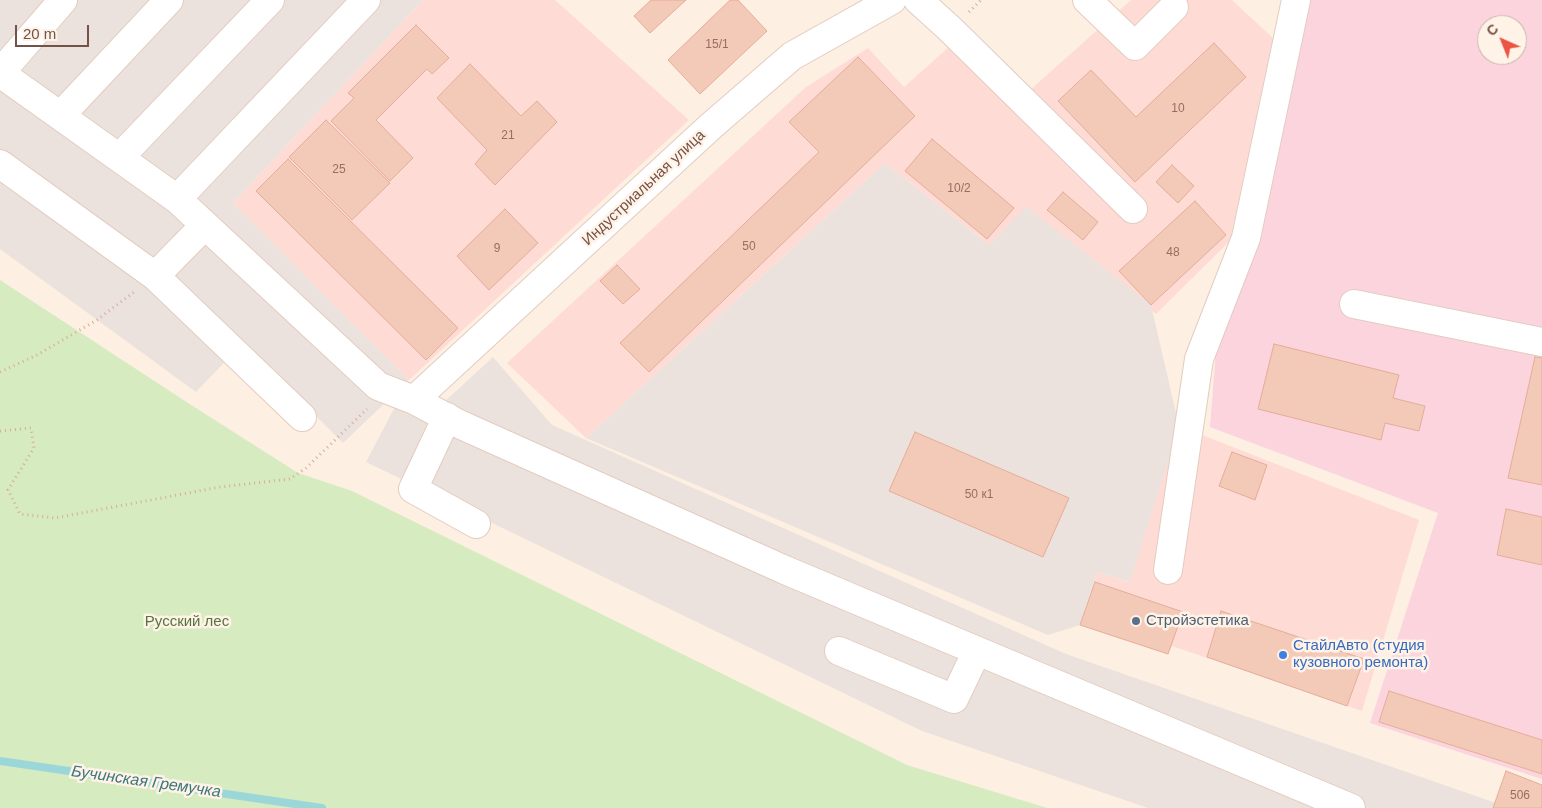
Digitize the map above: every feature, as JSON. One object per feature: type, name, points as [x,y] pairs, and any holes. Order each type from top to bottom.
[{"type":"street","points":[[63,0],[0,73],[178,199],[378,386],[414,400],[447,417],[776,566],[1351,808]]},
{"type":"street","points":[[61,116],[169,0]]},
{"type":"street","points":[[119,158],[270,0]]},
{"type":"street","points":[[178,199],[366,0]]},
{"type":"street","name":"Индустриальная улица","points":[[414,400],[711,126],[792,56],[892,0]]},
{"type":"street","points":[[918,0],[1133,209]]},
{"type":"street","points":[[1087,0],[1135,46],[1174,7]]},
{"type":"street","points":[[1168,570],[1199,359],[1246,238],[1296,0]]},
{"type":"street","points":[[0,164],[155,276],[302,417]]},
{"type":"street","points":[[155,276],[205,225]]},
{"type":"street","points":[[1354,304],[1542,342]]},
{"type":"street","points":[[447,417],[413,489],[476,524]]},
{"type":"street","points":[[839,651],[954,699],[977,651]]},
{"type":"path","points":[[0,372],[37,355],[97,320],[155,276]]},
{"type":"path","points":[[0,431],[31,428],[34,448],[8,490],[20,514],[55,518],[220,487],[290,479],[306,468],[387,390]]},
{"type":"shaded area","points":[[0,0],[423,0],[233,203],[409,380],[343,443],[243,343],[196,392],[0,249]]},
{"type":"shaded area","points":[[423,0],[555,0],[689,120],[409,380],[233,203]]},
{"type":"shaded area","points":[[1131,0],[1232,0],[1274,39],[1242,229],[1156,314],[1026,207],[989,245],[885,163],[586,438],[507,363],[806,87],[868,48],[904,87],[967,31],[1029,91]]},
{"type":"shaded area","points":[[1308,0],[1542,0],[1542,779],[1370,723],[1438,513],[1210,427],[1216,351]]},
{"type":"shaded area","points":[[885,163],[989,245],[1026,206],[1151,305],[1179,426],[1130,582],[1097,572],[1080,625],[1048,635],[586,438]]},
{"type":"shaded area","points":[[493,357],[552,425],[1066,654],[1499,804],[1497,808],[1148,808],[922,731],[366,462],[397,403],[427,418]]},
{"type":"shaded area","points":[[1179,426],[1419,520],[1362,711],[1172,646],[1168,654],[1080,625],[1097,572],[1129,582]]},
{"type":"green space","name":"Русский лес","points":[[0,280],[298,473],[352,491],[907,765],[1047,808],[0,808]]},
{"type":"building","points":[[651,0],[686,0],[650,33],[634,16]]},
{"type":"building","points":[[730,0],[738,0],[767,31],[700,94],[668,60]]},
{"type":"building","points":[[416,25],[449,58],[432,74],[427,69],[376,120],[413,158],[390,181],[331,121],[354,98],[348,93]]},
{"type":"building","points":[[1214,43],[1246,77],[1135,182],[1058,101],[1091,70],[1136,117]]},
{"type":"building","points":[[858,57],[915,116],[649,372],[620,343],[819,152],[789,122]]},
{"type":"building","points":[[470,64],[521,116],[537,101],[557,122],[495,185],[475,164],[487,150],[437,98]]},
{"type":"building","points":[[326,120],[390,183],[352,220],[289,157]]},
{"type":"building","points":[[932,139],[1014,208],[987,239],[905,171]]},
{"type":"building","points":[[288,159],[458,328],[426,360],[256,191]]},
{"type":"building","points":[[1172,165],[1194,186],[1178,203],[1156,182]]},
{"type":"building","points":[[1063,192],[1098,222],[1083,240],[1047,210]]},
{"type":"building","points":[[1195,201],[1226,235],[1151,305],[1119,271]]},
{"type":"building","points":[[505,209],[538,243],[489,290],[457,256]]},
{"type":"building","points":[[617,265],[640,289],[623,304],[600,281]]},
{"type":"building","points":[[1274,344],[1399,375],[1393,398],[1425,406],[1419,431],[1385,423],[1381,440],[1258,409]]},
{"type":"building","points":[[1535,357],[1542,358],[1542,485],[1508,478]]},
{"type":"building","points":[[915,432],[1069,498],[1043,557],[889,491]]},
{"type":"building","points":[[1232,452],[1267,465],[1255,500],[1219,486]]},
{"type":"building","points":[[1506,509],[1542,517],[1542,565],[1497,555]]},
{"type":"building","points":[[1095,582],[1183,612],[1168,654],[1080,625]]},
{"type":"building","points":[[1221,611],[1364,659],[1347,706],[1207,657]]},
{"type":"building","points":[[1389,691],[1542,740],[1542,774],[1379,722]]},
{"type":"building","points":[[1506,771],[1542,785],[1542,808],[1493,808]]},
{"type":"waterway","name":"Бучинская Гремучка","points":[[0,761],[322,808]]},
{"type":"place","name":"Стройэстетика","points":[[1136,621]]},
{"type":"place","name":"СтайлАвто (студия кузовного ремонта)","points":[[1283,655]]}]
